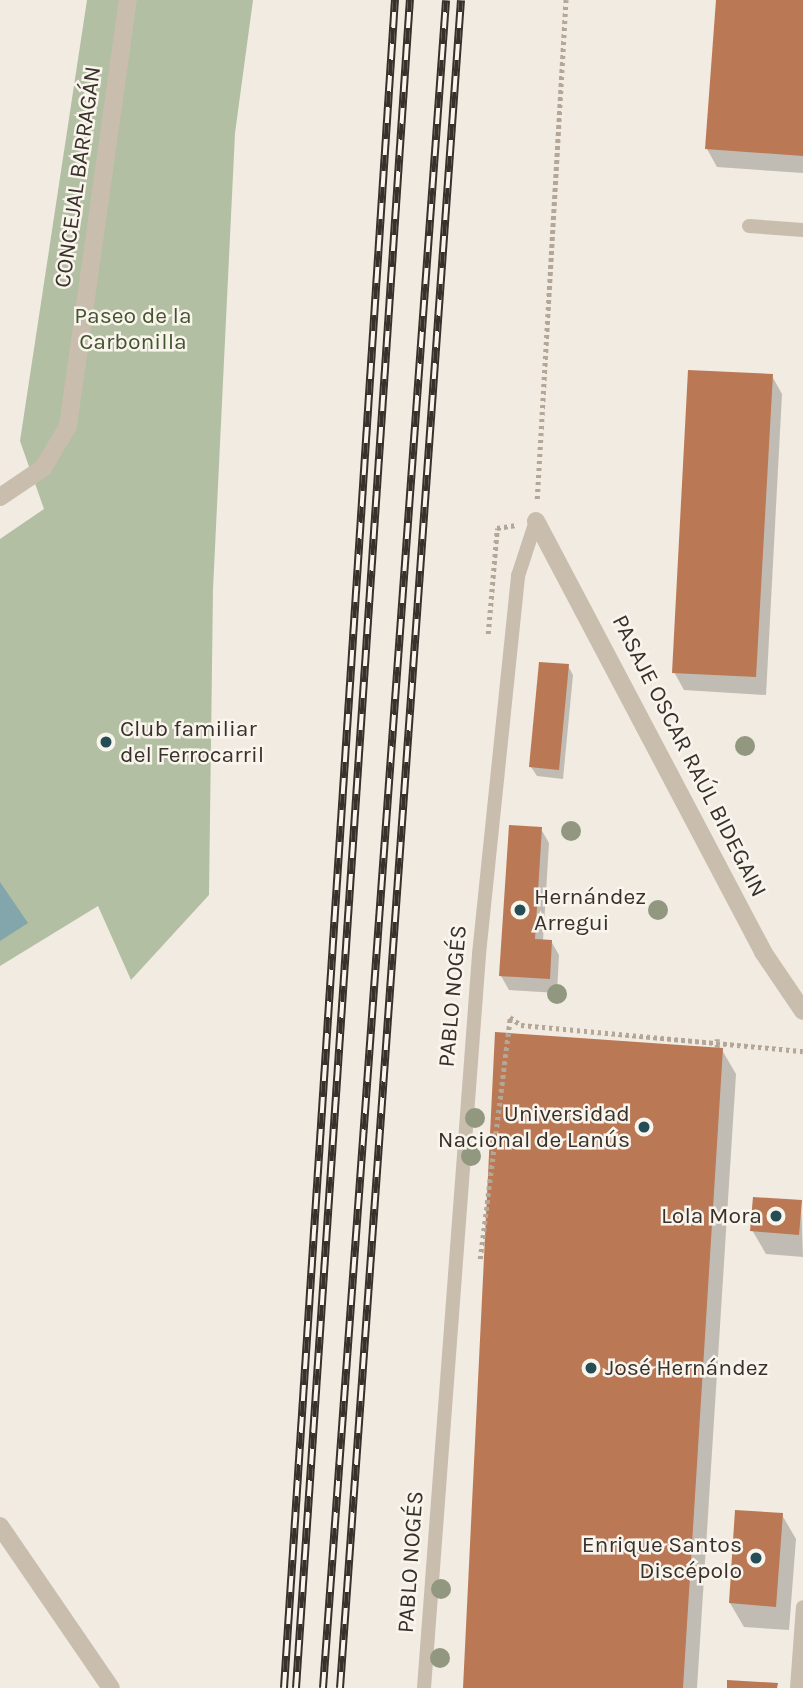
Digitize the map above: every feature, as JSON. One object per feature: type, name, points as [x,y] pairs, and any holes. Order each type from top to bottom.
[{"type":"street","name":"CONCEJAL BARRAGÁN","points":[[0,497],[43,468],[68,426],[128,0]]},
{"type":"street","name":"PASAJE OSCAR RAÚL BIDEGAIN","points":[[536,522],[763,952],[803,1011]]},
{"type":"street","points":[[0,1526],[111,1688]]},
{"type":"lane","points":[[749,226],[803,230]]},
{"type":"lane","name":"PABLO NOGÉS","points":[[424,1688],[479,954],[518,576],[536,522]]},
{"type":"lane","points":[[797,1688],[803,1607]]},
{"type":"path","points":[[488,638],[497,528],[536,522],[566,0]]},
{"type":"path","points":[[478,1275],[510,1017],[521,1025],[717,1039],[803,1051]]},
{"type":"path","points":[[717,1039],[717,1048]]},
{"type":"green space","name":"Paseo de la Carbonilla","points":[[87,0],[253,0],[235,133],[213,589],[209,895],[131,980],[98,906],[0,966],[0,539],[44,509],[20,441]]},
{"type":"water","points":[[0,882],[28,923],[0,941]]},
{"type":"building","points":[[716,0],[803,0],[803,156],[705,149]]},
{"type":"building","points":[[688,370],[773,374],[756,677],[672,673]]},
{"type":"building","points":[[539,662],[569,664],[559,770],[529,767]]},
{"type":"building","name":"Hernández Arregui","points":[[509,825],[542,827],[535,939],[552,940],[550,979],[499,976]]},
{"type":"building","name":"José Hernández","points":[[495,1032],[723,1048],[683,1688],[463,1688]]},
{"type":"building","name":"Lola Mora","points":[[753,1197],[802,1200],[799,1235],[750,1231]]},
{"type":"building","name":"Enrique Santos Discépolo","points":[[735,1510],[783,1513],[776,1607],[729,1603]]},
{"type":"building","points":[[727,1680],[778,1683],[777,1688],[727,1688]]},
{"type":"railway","points":[[284,1688],[395,0]]},
{"type":"railway","points":[[296,1688],[410,0]]},
{"type":"railway","points":[[323,1688],[446,0]]},
{"type":"railway","points":[[340,1688],[461,0]]},
{"type":"place","name":"Club familiar del Ferrocarril","points":[[106,742]]},
{"type":"place","name":"Hernández Arregui","points":[[520,910]]},
{"type":"place","name":"Universidad Nacional de Lanús","points":[[644,1127]]},
{"type":"place","name":"Lola Mora","points":[[776,1216]]},
{"type":"place","name":"José Hernández","points":[[591,1368]]},
{"type":"place","name":"Enrique Santos Discépolo","points":[[756,1558]]}]
